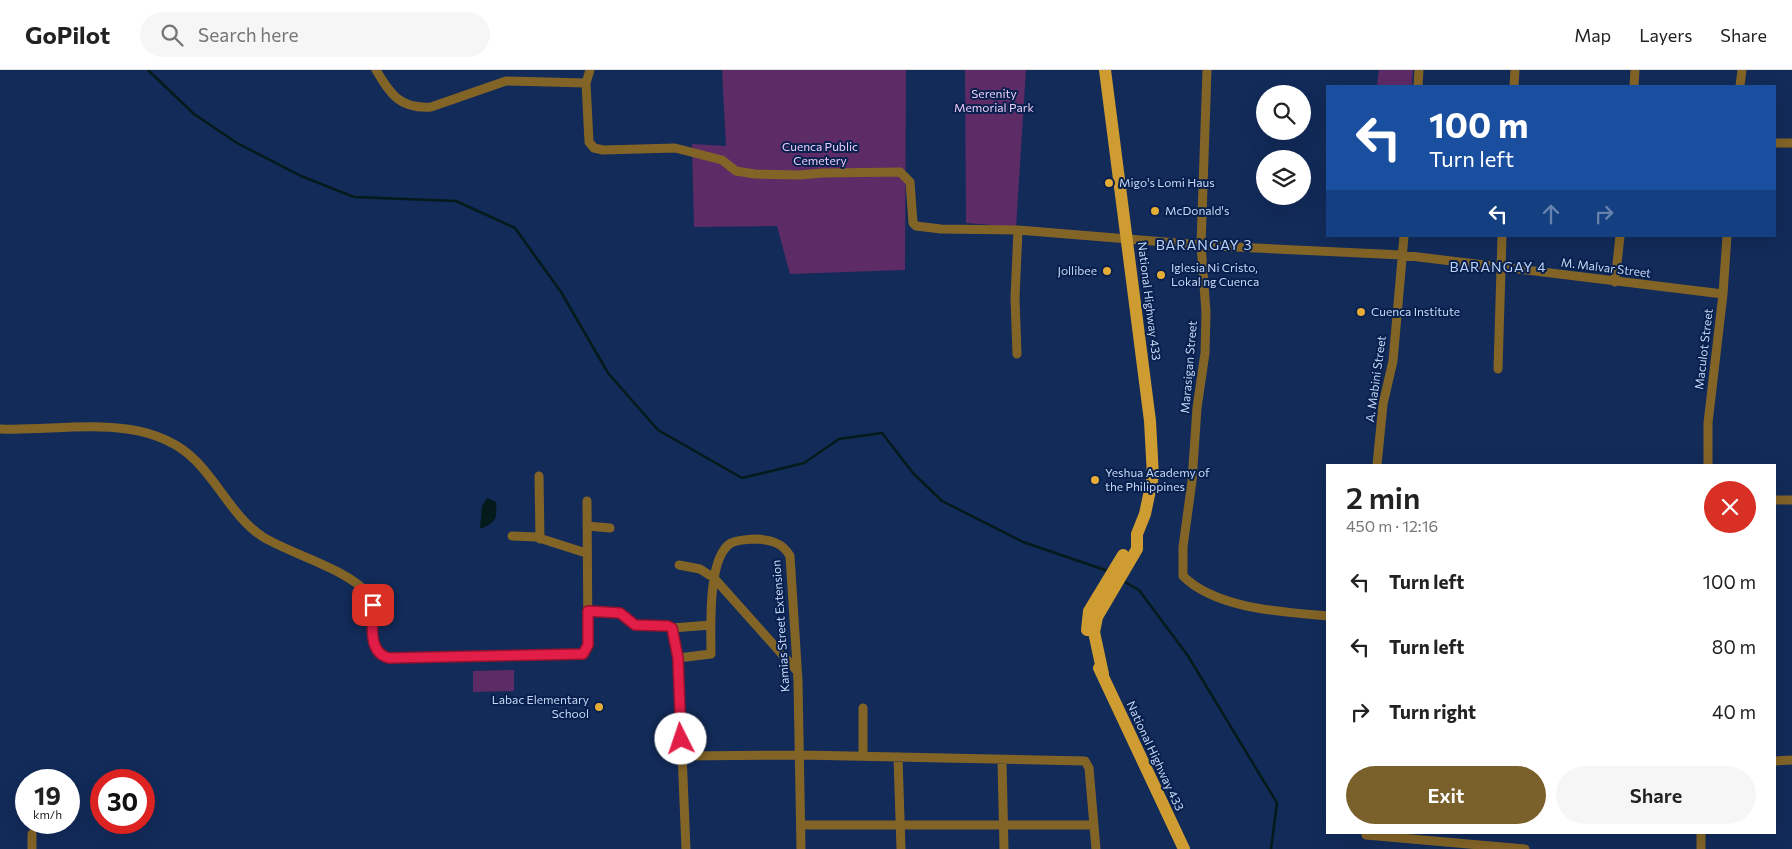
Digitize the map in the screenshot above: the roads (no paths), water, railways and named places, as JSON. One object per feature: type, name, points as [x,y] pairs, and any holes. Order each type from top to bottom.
[{"type":"main road","name":"National Highway 433","points":[[1105,70],[1153,450],[1150,496],[1133,548],[1100,602],[1094,632],[1103,674],[1184,849]]},
{"type":"street","points":[[376,70],[387,88],[400,102],[419,108],[431,107],[506,81],[586,83],[590,70]]},
{"type":"street","name":"Marasigan Street","points":[[1207,70],[1201,245],[1206,312],[1205,353],[1197,408],[1192,481],[1183,547],[1182,576],[1191,585],[1206,594],[1277,611],[1326,616]]},
{"type":"street","points":[[1418,85],[1419,70]]},
{"type":"street","points":[[1514,85],[1516,70]]},
{"type":"street","points":[[1634,85],[1635,70]]},
{"type":"street","points":[[1740,85],[1742,70]]},
{"type":"street","name":"M. Malvar Street","points":[[586,83],[589,142],[594,148],[603,150],[674,148],[722,160],[736,171],[755,174],[799,176],[832,172],[900,172],[910,182],[913,223],[916,226],[941,229],[1018,230],[1128,241],[1402,255],[1723,294]]},
{"type":"street","points":[[1776,143],[1792,143]]},
{"type":"street","points":[[1017,354],[1015,306],[1018,230]]},
{"type":"street","name":"A. Mabini Street","points":[[1377,464],[1383,404],[1392,362],[1404,237]]},
{"type":"street","points":[[1498,369],[1502,237]]},
{"type":"street","points":[[1615,282],[1620,237]]},
{"type":"street","name":"Maculot Street","points":[[1708,464],[1708,423],[1723,294],[1727,237]]},
{"type":"street","points":[[0,429],[119,428],[139,431],[166,440],[194,459],[254,530],[275,543],[344,577],[369,596],[373,605],[373,640],[376,650],[381,656],[450,658],[583,654],[588,645],[587,501]]},
{"type":"street","points":[[539,476],[540,539]]},
{"type":"street","points":[[1776,500],[1792,500]]},
{"type":"street","points":[[587,526],[610,528]]},
{"type":"street","points":[[512,536],[540,539],[586,554]]},
{"type":"street","name":"Kamias Street Extension","points":[[678,658],[711,654],[714,578],[723,550],[732,543],[756,539],[777,542],[786,548],[790,556],[797,671],[801,755],[801,849]]},
{"type":"street","points":[[679,565],[700,569],[714,578],[797,671]]},
{"type":"street","points":[[588,611],[620,613],[635,625],[664,625],[672,628],[711,625]]},
{"type":"street","points":[[672,628],[678,658],[686,849]]},
{"type":"street","points":[[863,708],[863,756]]},
{"type":"street","points":[[682,756],[801,755],[1002,761],[1085,761],[1089,768],[1092,825],[1096,849]]},
{"type":"street","points":[[898,757],[901,849]]},
{"type":"street","points":[[1776,760],[1792,760]]},
{"type":"street","points":[[1002,761],[1004,849]]},
{"type":"street","points":[[801,825],[1092,825]]},
{"type":"street","points":[[32,834],[32,849]]},
{"type":"street","points":[[1701,834],[1701,849]]},
{"type":"street","points":[[1366,835],[1525,849]]},
{"type":"waterway","points":[[148,70],[194,114],[237,143],[301,176],[354,197],[456,201],[515,228],[561,292],[608,373],[658,430],[742,478],[804,463],[839,439],[882,433],[913,473],[942,501],[1023,542],[1108,571]]},
{"type":"waterway","points":[[1123,581],[1139,590],[1188,656],[1277,803],[1271,849]]},
{"type":"place","name":"Migo's Lomi Haus","points":[[1109,183]]},
{"type":"place","name":"McDonald's","points":[[1155,211]]},
{"type":"place","name":"Jollibee","points":[[1107,271]]},
{"type":"place","name":"Iglesia Ni Cristo, Lokal ng Cuenca","points":[[1161,275]]},
{"type":"place","name":"Cuenca Institute","points":[[1361,312]]},
{"type":"place","name":"Yeshua Academy of the Philippines","points":[[1095,480]]},
{"type":"place","name":"Labac Elementary School","points":[[599,707]]},
{"type":"district","name":"BARANGAY 3","points":[[1204,245]]},
{"type":"district","name":"BARANGAY 4","points":[[1498,267]]},
{"type":"park label","name":"Serenity Memorial Park","points":[[994,101]]},
{"type":"park label","name":"Cuenca Public Cemetery","points":[[820,154]]}]
